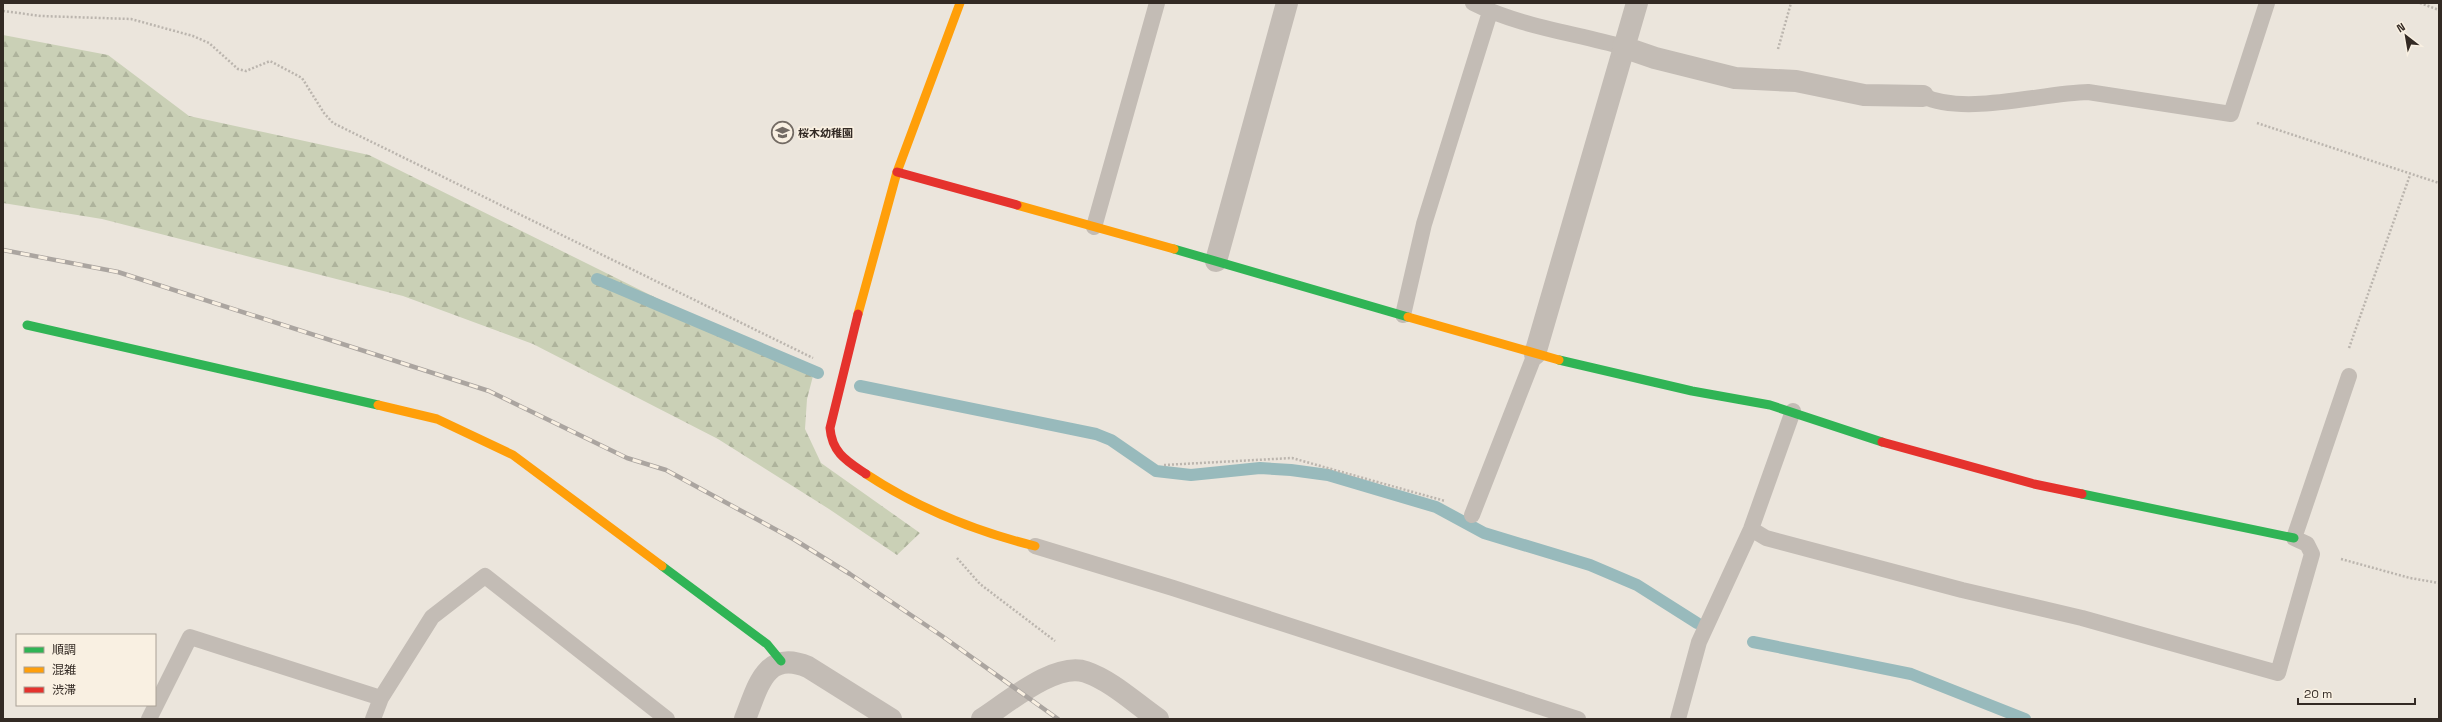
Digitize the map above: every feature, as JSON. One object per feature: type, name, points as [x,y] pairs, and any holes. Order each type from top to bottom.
[{"type":"street","points":[[960,3],[897,172],[842,373],[830,428],[831,443],[840,455],[895,493],[937,516],[991,536],[1034,546]]},
{"type":"street","points":[[1216,261],[1287,3]]},
{"type":"street","points":[[1535,354],[1637,3]]},
{"type":"street","points":[[1623,47],[1655,58],[1735,78],[1796,81],[1864,95],[1923,96]]},
{"type":"street","points":[[897,172],[1216,261],[1535,354],[1630,377],[1770,405],[1853,434],[1913,452],[2034,484],[2294,538]]},
{"type":"street","points":[[27,324],[436,419],[513,455],[767,644],[781,661]]},
{"type":"street","points":[[745,719],[761,680],[770,668],[781,661],[795,661],[808,667],[892,719]]},
{"type":"street","points":[[982,719],[1050,675],[1085,671],[1106,682],[1158,719]]},
{"type":"lane","points":[[1094,227],[1157,3]]},
{"type":"lane","points":[[1473,3],[1490,12],[1623,47]]},
{"type":"lane","points":[[1923,96],[1934,101],[1991,103],[2064,92],[2088,92],[2231,114],[2267,3]]},
{"type":"lane","points":[[1403,315],[1424,224],[1490,12]]},
{"type":"lane","points":[[1473,512],[1535,354]]},
{"type":"lane","points":[[1751,529],[1766,538],[1962,590],[2082,618],[2278,673],[2312,554],[2307,544],[2294,538],[2349,376]]},
{"type":"lane","points":[[1678,719],[1699,642],[1751,529],[1793,412]]},
{"type":"lane","points":[[1034,546],[1173,588],[1578,719]]},
{"type":"lane","points":[[373,719],[382,698],[432,617],[484,576],[667,719]]},
{"type":"lane","points":[[156,705],[190,637],[382,698]]},
{"type":"lane","points":[[149,719],[156,706]]},
{"type":"path","points":[[1777,52],[1791,3]]},
{"type":"path","points":[[2420,3],[2439,10]]},
{"type":"path","points":[[3,11],[40,16],[131,19],[204,41],[238,69],[246,71],[270,61],[302,78],[324,113],[333,123],[587,245],[842,373]]},
{"type":"path","points":[[2231,114],[2439,184]]},
{"type":"path","points":[[2349,376],[2346,355],[2410,175]]},
{"type":"path","points":[[1164,465],[1292,458],[1473,512]]},
{"type":"path","points":[[954,554],[980,584],[1058,643]]},
{"type":"path","points":[[2312,554],[2329,556],[2410,578],[2439,583]]},
{"type":"green space","points":[[3,35],[108,55],[189,116],[369,155],[813,376],[807,399],[805,429],[821,463],[920,533],[897,555],[829,509],[718,439],[533,344],[403,296],[102,219],[3,203]]},
{"type":"waterway","points":[[597,279],[818,373]]},
{"type":"waterway","points":[[860,386],[1096,434],[1111,440],[1156,471],[1191,475],[1260,468],[1328,475],[1436,507],[1484,533],[1590,565],[1637,585],[1697,623]]},
{"type":"waterway","points":[[1753,642],[1911,674],[2025,719]]},
{"type":"railway","points":[[3,250],[118,272],[489,391],[627,458],[666,470],[795,540],[850,574],[942,636],[1058,719]]},
{"type":"traffic: fast","points":[[1174,249],[1408,317]]},
{"type":"traffic: fast","points":[[27,325],[378,405]]},
{"type":"traffic: fast","points":[[1559,360],[1692,391],[1770,405],[1882,442]]},
{"type":"traffic: fast","points":[[2082,494],[2294,538]]},
{"type":"traffic: fast","points":[[662,566],[767,644],[781,661]]},
{"type":"traffic: slow","points":[[858,314],[897,172],[960,3]]},
{"type":"traffic: slow","points":[[1017,205],[1174,249]]},
{"type":"traffic: slow","points":[[1408,317],[1559,360]]},
{"type":"traffic: slow","points":[[378,405],[437,419],[513,455],[662,566]]},
{"type":"traffic: slow","points":[[866,474],[906,498],[948,518],[990,533],[1035,546]]},
{"type":"traffic: jam","points":[[897,172],[1017,205]]},
{"type":"traffic: jam","points":[[858,314],[830,428],[831,437],[837,450],[842,456],[866,474]]},
{"type":"traffic: jam","points":[[1882,442],[2034,484],[2082,494]]},
{"type":"place","name":"桜木幼稚園","points":[[782,133]]}]
